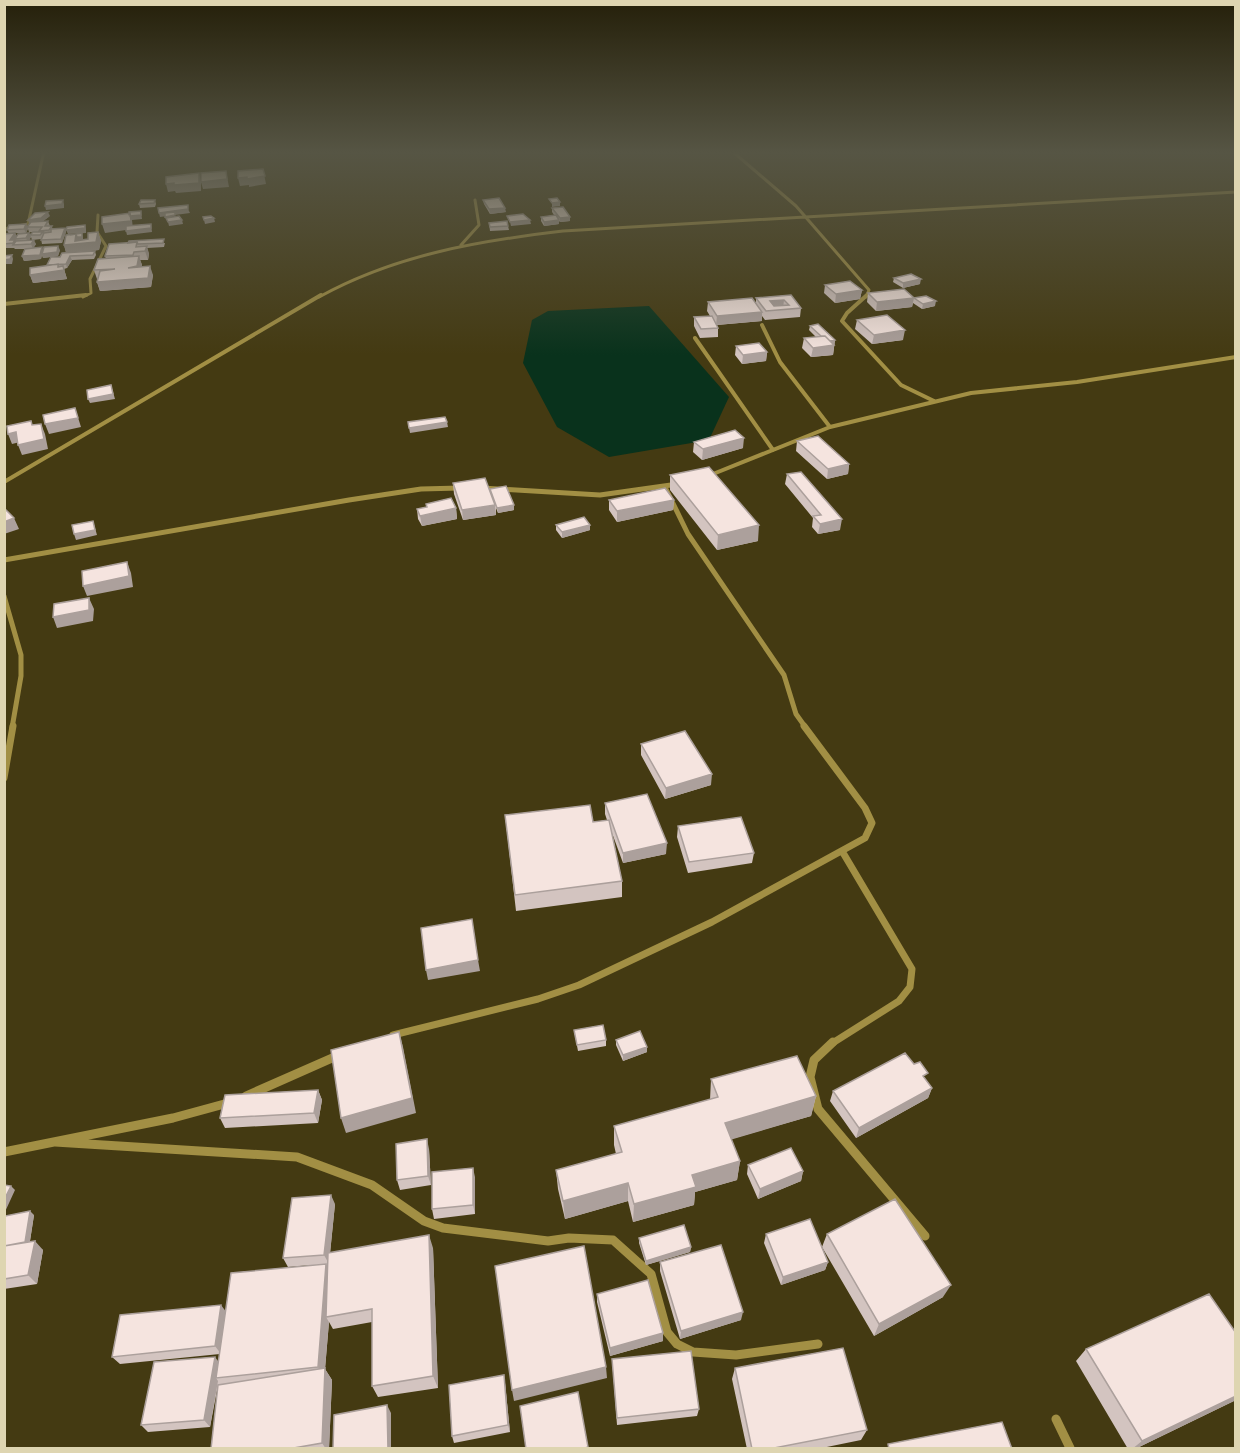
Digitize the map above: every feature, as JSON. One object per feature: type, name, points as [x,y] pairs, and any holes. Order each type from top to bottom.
[{"type":"street","points":[[4,229],[27,224],[28,219]]},
{"type":"street","points":[[4,304],[82,297],[91,292],[90,279],[106,246],[97,232],[98,219]]},
{"type":"street","points":[[460,245],[479,225],[478,219]]},
{"type":"street","points":[[807,219],[869,290],[867,296],[843,316],[842,321],[901,385],[934,402]]},
{"type":"street","points":[[4,482],[324,293],[387,266],[460,245],[563,231],[810,219]]},
{"type":"street","points":[[762,325],[780,362],[830,427]]},
{"type":"street","points":[[695,338],[773,450]]},
{"type":"street","points":[[703,477],[830,427],[934,402],[991,390],[1077,382],[1236,357]]},
{"type":"street","points":[[4,560],[421,489],[516,488],[600,495],[684,483]]},
{"type":"street","points":[[381,1038],[538,999],[579,985],[712,922],[865,838],[872,823],[865,808],[799,719],[792,707],[791,688],[784,675],[688,534],[665,487]]},
{"type":"street","points":[[4,596],[21,655],[21,676],[4,778]]},
{"type":"street","points":[[842,851],[912,969],[913,977],[905,997],[826,1048],[814,1061],[810,1076],[818,1109],[925,1236]]},
{"type":"street","points":[[4,1152],[43,1141],[200,1112],[235,1101],[350,1051]]},
{"type":"street","points":[[43,1141],[297,1157],[372,1185],[424,1221],[443,1228],[548,1242],[569,1238],[614,1240],[651,1275],[667,1334],[675,1345],[691,1353],[720,1356],[818,1344]]},
{"type":"street","points":[[1056,1419],[1070,1449]]},
{"type":"shaded area","points":[[649,306],[729,397],[709,440],[609,457],[557,427],[523,363],[532,320],[548,311]]},
{"type":"building","points":[[102,219],[131,219],[131,221],[102,224]]},
{"type":"building","points":[[166,219],[182,220],[168,222]]},
{"type":"building","points":[[508,219],[530,220],[510,222]]},
{"type":"building","points":[[542,219],[559,220],[544,222]]},
{"type":"building","points":[[48,221],[45,226],[52,226],[49,230],[39,231],[42,227],[27,227],[31,222]]},
{"type":"building","points":[[507,221],[508,226],[490,227],[489,223]]},
{"type":"building","points":[[26,224],[24,229],[7,230],[9,225]]},
{"type":"building","points":[[151,224],[151,228],[126,231],[126,226]]},
{"type":"building","points":[[85,225],[85,228],[66,230],[67,227]]},
{"type":"building","points":[[65,228],[61,239],[41,240],[44,233],[51,232],[51,229]]},
{"type":"building","points":[[33,232],[43,232],[40,235],[30,235]]},
{"type":"building","points":[[98,232],[96,242],[64,245],[66,235],[76,234],[75,241],[88,239],[88,233]]},
{"type":"building","points":[[15,233],[10,240],[15,240],[13,243],[4,244],[4,234]]},
{"type":"building","points":[[29,233],[26,238],[15,239],[18,234]]},
{"type":"building","points":[[164,239],[163,243],[128,243],[129,241]]},
{"type":"building","points":[[34,240],[31,244],[13,245],[16,241]]},
{"type":"building","points":[[137,242],[136,247],[147,246],[145,251],[134,252],[133,255],[105,256],[109,244]]},
{"type":"building","points":[[58,246],[57,252],[42,254],[44,247]]},
{"type":"building","points":[[42,247],[40,255],[22,256],[25,249]]},
{"type":"building","points":[[95,251],[93,255],[70,256],[66,264],[47,265],[51,257],[60,257],[62,253]]},
{"type":"building","points":[[12,255],[10,259],[4,260],[4,256]]},
{"type":"building","points":[[139,256],[137,266],[128,268],[150,266],[148,278],[97,282],[100,271],[115,269],[94,270],[98,259]]},
{"type":"building","points":[[58,264],[58,267],[63,266],[64,270],[30,275],[30,268]]},
{"type":"building","points":[[911,274],[921,279],[903,283],[894,278]]},
{"type":"building","points":[[850,281],[862,290],[836,294],[825,285]]},
{"type":"building","points":[[904,289],[914,298],[877,302],[868,293]]},
{"type":"building","points":[[791,295],[801,308],[766,311],[756,298]],"holes":[[[784,300],[789,305],[774,306],[770,301]]]},
{"type":"building","points":[[926,296],[936,301],[923,304],[914,298]]},
{"type":"building","points":[[752,298],[762,312],[717,316],[708,302]]},
{"type":"building","points":[[887,315],[905,330],[874,335],[857,320]]},
{"type":"building","points":[[712,316],[718,328],[701,329],[694,317]]},
{"type":"building","points":[[818,324],[835,340],[830,341],[825,336],[821,336],[810,326]]},
{"type":"building","points":[[825,336],[834,345],[813,348],[804,338]]},
{"type":"building","points":[[759,343],[767,352],[743,355],[736,346]]},
{"type":"building","points":[[111,385],[113,394],[88,399],[87,390]]},
{"type":"building","points":[[75,408],[78,418],[45,424],[43,415]]},
{"type":"building","points":[[445,417],[447,422],[409,428],[408,422]]},
{"type":"building","points":[[31,421],[32,425],[41,424],[44,439],[18,445],[16,432],[8,434],[7,426]]},
{"type":"building","points":[[735,430],[744,438],[703,449],[694,442]]},
{"type":"building","points":[[818,436],[849,464],[828,469],[797,441]]},
{"type":"building","points":[[709,467],[759,525],[718,535],[670,475]]},
{"type":"building","points":[[801,472],[842,519],[820,524],[813,516],[821,515],[787,474]]},
{"type":"building","points":[[485,478],[495,505],[462,510],[453,483]]},
{"type":"building","points":[[506,486],[514,505],[497,508],[490,489]]},
{"type":"building","points":[[665,488],[674,500],[617,511],[609,500]]},
{"type":"building","points":[[451,498],[456,508],[420,516],[417,509],[427,507],[426,504]]},
{"type":"building","points":[[4,508],[14,518],[4,522]]},
{"type":"building","points":[[584,517],[590,525],[562,532],[556,525]]},
{"type":"building","points":[[93,521],[95,530],[74,534],[72,525]]},
{"type":"building","points":[[127,562],[129,576],[83,586],[82,571]]},
{"type":"building","points":[[89,598],[89,610],[53,617],[54,604]]},
{"type":"building","points":[[685,731],[712,774],[666,788],[641,744]]},
{"type":"building","points":[[647,794],[667,843],[623,853],[605,803]]},
{"type":"building","points":[[590,805],[593,822],[609,820],[622,881],[515,895],[505,815]]},
{"type":"building","points":[[741,817],[754,853],[689,862],[678,826]]},
{"type":"building","points":[[472,919],[478,960],[426,970],[421,928]]},
{"type":"building","points":[[603,1025],[606,1040],[577,1045],[574,1030]]},
{"type":"building","points":[[640,1031],[647,1047],[623,1055],[616,1040]]},
{"type":"building","points":[[399,1032],[412,1098],[341,1118],[331,1050]]},
{"type":"building","points":[[905,1053],[914,1064],[920,1062],[928,1073],[923,1076],[932,1088],[859,1128],[833,1091]]},
{"type":"building","points":[[797,1056],[816,1096],[725,1123],[740,1161],[692,1175],[696,1187],[634,1204],[628,1183],[563,1201],[556,1170],[622,1152],[614,1126],[718,1097],[711,1079]]},
{"type":"building","points":[[318,1090],[314,1113],[220,1118],[225,1095]]},
{"type":"building","points":[[427,1139],[428,1176],[397,1180],[396,1144]]},
{"type":"building","points":[[791,1148],[803,1171],[760,1189],[748,1165]]},
{"type":"building","points":[[473,1168],[473,1205],[432,1209],[432,1172]]},
{"type":"building","points":[[4,1185],[11,1186],[4,1200]]},
{"type":"building","points":[[331,1195],[324,1255],[283,1258],[292,1198]]},
{"type":"building","points":[[895,1199],[951,1285],[879,1324],[827,1234]]},
{"type":"building","points":[[30,1211],[25,1242],[4,1246],[5,1216]]},
{"type":"building","points":[[810,1219],[828,1262],[783,1277],[766,1234]]},
{"type":"building","points":[[684,1225],[691,1247],[646,1261],[639,1238]]},
{"type":"building","points":[[429,1235],[433,1376],[372,1386],[372,1309],[326,1317],[328,1253]]},
{"type":"building","points":[[35,1241],[28,1275],[4,1279],[4,1246]]},
{"type":"building","points":[[721,1245],[743,1312],[681,1331],[660,1262]]},
{"type":"building","points":[[584,1246],[606,1367],[512,1390],[495,1266]]},
{"type":"building","points":[[326,1264],[318,1367],[216,1378],[231,1273]]},
{"type":"building","points":[[648,1280],[663,1333],[610,1348],[597,1294]]},
{"type":"building","points":[[1209,1294],[1236,1333],[1236,1396],[1142,1441],[1086,1349]]},
{"type":"building","points":[[221,1305],[215,1346],[112,1357],[120,1315]]},
{"type":"building","points":[[843,1348],[867,1430],[769,1449],[752,1449],[735,1368]]},
{"type":"building","points":[[691,1351],[699,1409],[617,1418],[612,1359]]},
{"type":"building","points":[[215,1357],[204,1420],[141,1425],[154,1362]]},
{"type":"building","points":[[325,1368],[322,1443],[288,1449],[211,1449],[218,1385]]},
{"type":"building","points":[[504,1375],[508,1425],[452,1436],[449,1385]]},
{"type":"building","points":[[578,1392],[588,1447],[582,1449],[526,1449],[520,1406]]},
{"type":"building","points":[[387,1405],[388,1449],[333,1449],[334,1415]]},
{"type":"building","points":[[1002,1422],[1012,1449],[889,1449],[888,1444]]}]
